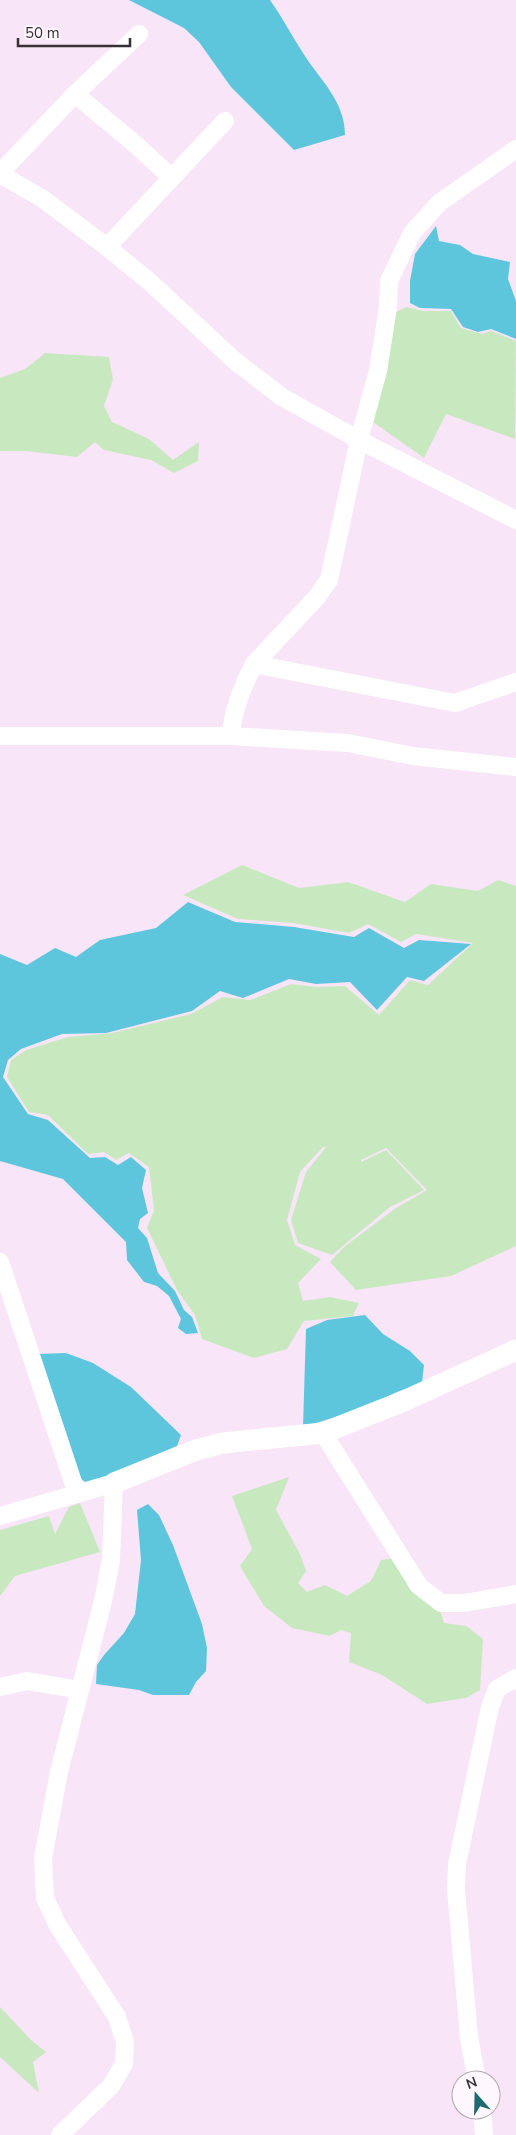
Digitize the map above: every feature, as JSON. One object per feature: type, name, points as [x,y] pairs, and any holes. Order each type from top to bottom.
[{"type":"street","points":[[139,34],[75,94],[0,173],[43,199],[107,247],[151,283],[235,361],[282,397],[359,440],[516,520]]},
{"type":"street","points":[[75,94],[172,178]]},
{"type":"street","points":[[107,247],[225,121]]},
{"type":"street","points":[[231,736],[232,721],[247,677],[254,664],[317,597],[329,580],[359,440],[378,371],[388,307],[389,281],[402,253],[412,233],[438,203],[516,149]]},
{"type":"street","points":[[254,664],[455,703],[516,682]]},
{"type":"street","points":[[0,736],[231,736],[348,743],[413,756],[516,767]]},
{"type":"street","points":[[0,1262],[77,1494]]},
{"type":"street","points":[[0,1516],[114,1483],[205,1448],[223,1443],[323,1433],[404,1401],[516,1350]]},
{"type":"street","points":[[323,1433],[419,1586],[442,1603],[464,1603],[516,1594]]},
{"type":"street","points":[[60,2135],[111,2086],[124,2064],[125,2042],[117,2017],[57,1924],[45,1898],[43,1858],[59,1772],[103,1601],[111,1560],[114,1483]]},
{"type":"street","points":[[475,2070],[469,2037],[456,1889],[457,1864],[490,1707],[497,1689],[516,1678]]},
{"type":"street","points":[[0,1687],[27,1681],[80,1690]]},
{"type":"street","points":[[483,2120],[484,2135]]},
{"type":"green space","points":[[407,307],[423,311],[451,311],[461,328],[482,334],[491,331],[516,341],[515,439],[446,414],[424,458],[373,422],[396,312]]},
{"type":"green space","points":[[45,353],[109,357],[113,379],[104,406],[112,422],[149,439],[173,460],[199,442],[198,461],[174,473],[151,460],[104,450],[95,442],[77,457],[26,451],[0,451],[0,378],[25,369]]},
{"type":"green space","points":[[242,865],[299,888],[348,882],[405,902],[431,884],[478,891],[498,880],[516,886],[516,1246],[451,1276],[356,1290],[330,1262],[344,1247],[396,1208],[427,1190],[386,1148],[361,1160],[361,1162],[386,1150],[424,1190],[390,1207],[332,1255],[298,1243],[291,1220],[306,1172],[326,1147],[323,1147],[300,1172],[287,1220],[295,1245],[321,1259],[298,1283],[303,1301],[330,1297],[359,1303],[353,1316],[304,1321],[287,1349],[254,1358],[202,1339],[195,1315],[177,1290],[147,1228],[154,1210],[149,1167],[129,1153],[116,1160],[104,1152],[88,1154],[48,1115],[29,1112],[7,1077],[11,1060],[26,1050],[68,1037],[112,1033],[191,1014],[223,997],[250,1000],[291,984],[317,987],[345,986],[379,1015],[410,980],[428,985],[473,943],[416,934],[401,942],[368,924],[349,933],[293,923],[238,919],[183,895]]},
{"type":"green space","points":[[289,1477],[276,1510],[300,1554],[306,1571],[298,1583],[307,1592],[325,1585],[347,1596],[371,1581],[381,1560],[395,1558],[410,1590],[440,1610],[444,1623],[466,1626],[483,1639],[480,1690],[466,1698],[427,1704],[382,1675],[349,1662],[351,1633],[341,1630],[330,1636],[292,1628],[264,1606],[240,1566],[252,1549],[232,1496]]},
{"type":"green space","points":[[80,1503],[100,1552],[15,1576],[0,1596],[0,1530],[49,1516],[55,1534],[69,1507]]},
{"type":"green space","points":[[0,2007],[32,2041],[46,2052],[33,2062],[39,2093],[0,2057]]},
{"type":"water","points":[[129,0],[270,0],[336,101],[344,123],[345,135],[294,150],[231,87],[199,42],[184,28]]},
{"type":"water","points":[[436,226],[439,241],[460,245],[473,254],[510,262],[508,279],[516,301],[516,339],[491,329],[478,332],[463,327],[451,309],[420,308],[410,303],[410,281],[415,254]]},
{"type":"water","points":[[188,902],[235,922],[294,927],[354,937],[369,928],[404,948],[419,940],[471,944],[424,981],[407,977],[377,1010],[350,982],[316,984],[289,979],[243,998],[220,991],[192,1011],[106,1033],[62,1034],[21,1049],[8,1060],[3,1077],[28,1114],[48,1120],[90,1158],[105,1157],[118,1165],[131,1157],[146,1170],[142,1188],[148,1213],[140,1219],[138,1228],[147,1238],[158,1273],[175,1291],[184,1310],[192,1317],[198,1333],[186,1334],[178,1328],[181,1319],[169,1296],[157,1286],[144,1282],[127,1260],[126,1242],[63,1179],[0,1161],[0,954],[27,965],[55,948],[76,957],[100,940],[156,928]]},
{"type":"water","points":[[365,1315],[383,1334],[410,1351],[424,1365],[422,1383],[397,1392],[365,1408],[303,1427],[306,1329],[327,1320]]},
{"type":"water","points":[[66,1353],[93,1363],[131,1387],[181,1435],[177,1446],[88,1484],[77,1476],[38,1354]]},
{"type":"water","points":[[148,1504],[159,1515],[173,1545],[202,1624],[207,1648],[206,1671],[196,1682],[189,1695],[153,1695],[139,1690],[96,1684],[97,1665],[124,1633],[135,1614],[141,1560],[137,1510]]}]
